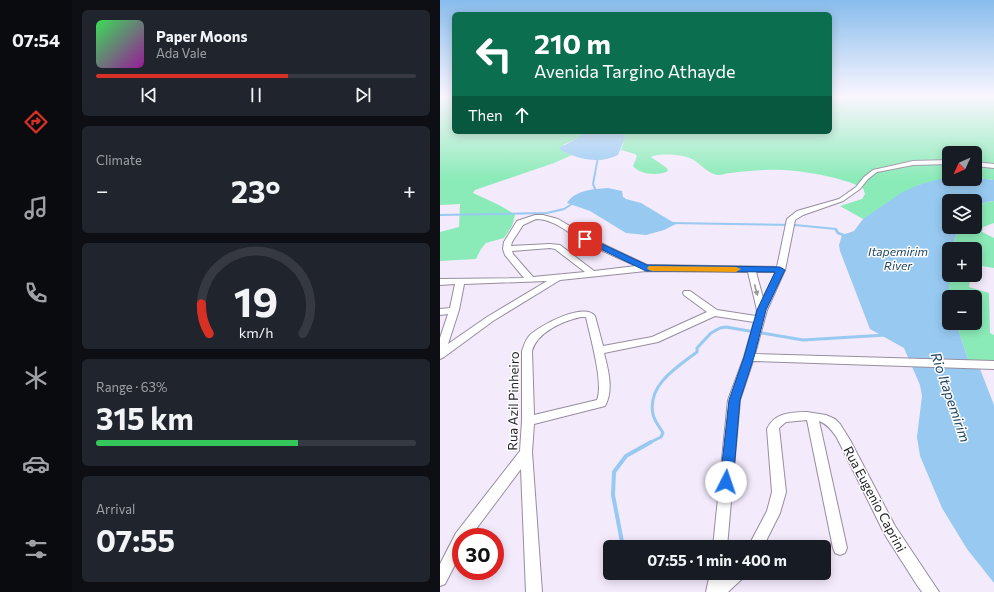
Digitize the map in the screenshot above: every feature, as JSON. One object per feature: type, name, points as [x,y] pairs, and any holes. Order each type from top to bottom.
[{"type":"street","points":[[721,540],[733,407],[740,378],[749,357],[762,310],[780,270],[790,222],[800,212],[841,200],[858,188],[866,178],[875,171],[913,163],[942,162]]},
{"type":"street","points":[[982,165],[994,166]]},
{"type":"street","points":[[531,280],[508,255],[507,249],[508,242],[520,223],[535,217],[543,217],[555,221],[585,239],[646,268]]},
{"type":"street","points":[[507,249],[550,246],[560,249],[592,273]]},
{"type":"street","points":[[440,282],[531,280],[646,268],[780,270]]},
{"type":"street","points":[[750,269],[762,310]]},
{"type":"street","points":[[440,354],[490,319],[559,277]]},
{"type":"street","points":[[440,354],[454,310],[460,282]]},
{"type":"street","points":[[687,293],[714,313],[758,328]]},
{"type":"street","points":[[440,312],[454,310]]},
{"type":"street","points":[[528,422],[600,404],[604,398],[604,391],[599,350],[654,340],[714,313]]},
{"type":"street","name":"Rua Azil Pinheiro","points":[[534,592],[526,452],[528,422],[527,351],[529,342],[536,335],[573,315],[587,314],[590,316],[599,350]]},
{"type":"street","points":[[749,357],[989,365]]},
{"type":"street","points":[[812,417],[840,548]]},
{"type":"street","name":"Rua Eugenio Caprini","points":[[759,540],[773,513],[779,492],[773,430],[774,425],[782,419],[812,417],[825,418],[834,425],[856,463],[868,490],[896,541],[916,573],[931,592]]},
{"type":"street","points":[[469,528],[526,452]]},
{"type":"street","points":[[440,579],[452,557]]},
{"type":"street","points":[[715,592],[716,580]]},
{"type":"street","points":[[715,592],[730,580]]},
{"type":"green space","points":[[440,124],[452,124],[452,134],[581,134],[578,138],[563,145],[565,152],[572,155],[554,163],[475,190],[473,193],[501,206],[515,215],[512,226],[504,238],[486,243],[476,259],[440,261],[440,232],[459,227],[460,204],[440,205]]},
{"type":"green space","points":[[832,124],[994,124],[994,180],[982,179],[982,146],[942,146],[942,180],[918,185],[863,219],[840,206],[862,199],[865,194],[863,188],[842,180],[787,170],[743,171],[718,175],[711,173],[689,158],[665,154],[651,157],[667,168],[668,171],[660,174],[650,174],[640,171],[633,166],[637,156],[635,154],[621,150],[625,138],[624,134],[832,134]]},
{"type":"green space","points":[[994,201],[994,223],[983,227],[982,232],[982,204]]},
{"type":"green space","points":[[982,232],[994,238],[994,268],[982,266],[982,242],[954,242],[956,234],[982,234]]},
{"type":"green space","points":[[949,282],[970,282],[969,287],[979,290],[949,290]]},
{"type":"green space","points":[[982,291],[989,293],[990,333],[994,335],[994,363],[969,362],[958,330],[982,330]]},
{"type":"water","points":[[581,134],[624,134],[625,138],[618,155],[611,158],[590,160],[575,156],[559,148],[578,138]]},
{"type":"water","name":"Itapemirim River","points":[[942,179],[942,186],[982,186],[982,179],[994,180],[994,201],[982,204],[982,194],[942,194],[942,234],[956,234],[954,242],[942,242],[942,282],[949,282],[949,290],[942,290],[942,330],[958,330],[969,362],[980,369],[994,405],[994,583],[967,549],[942,508],[920,456],[917,437],[922,396],[920,385],[904,348],[870,329],[839,245],[842,235],[854,231],[863,219],[901,193],[918,185]]},
{"type":"water","points":[[608,188],[622,191],[623,197],[626,199],[641,203],[676,224],[664,230],[646,235],[626,233],[590,211],[567,203],[575,195],[585,191]]},
{"type":"waterway","points":[[596,191],[593,184],[598,157]]},
{"type":"waterway","points":[[440,215],[547,213],[564,209],[572,204]]},
{"type":"waterway","points":[[670,223],[795,225],[836,229],[837,231]]},
{"type":"waterway","points":[[836,230],[838,233],[846,236]]},
{"type":"waterway","points":[[651,442],[661,437],[663,433],[654,417],[652,404],[659,386],[665,378],[697,352],[697,348],[711,333],[720,328],[726,327],[803,340],[886,335]]},
{"type":"waterway","points":[[622,540],[613,495],[614,472],[626,456],[651,442]]},
{"type":"slow traffic","points":[[652,268],[736,269]]},
{"type":"route","points":[[585,239],[612,250],[646,268],[780,270],[762,310],[749,357],[740,378],[734,400],[726,482]]},
{"type":"water label","name":"Rio Itapemirim","points":[[951,397]]}]
